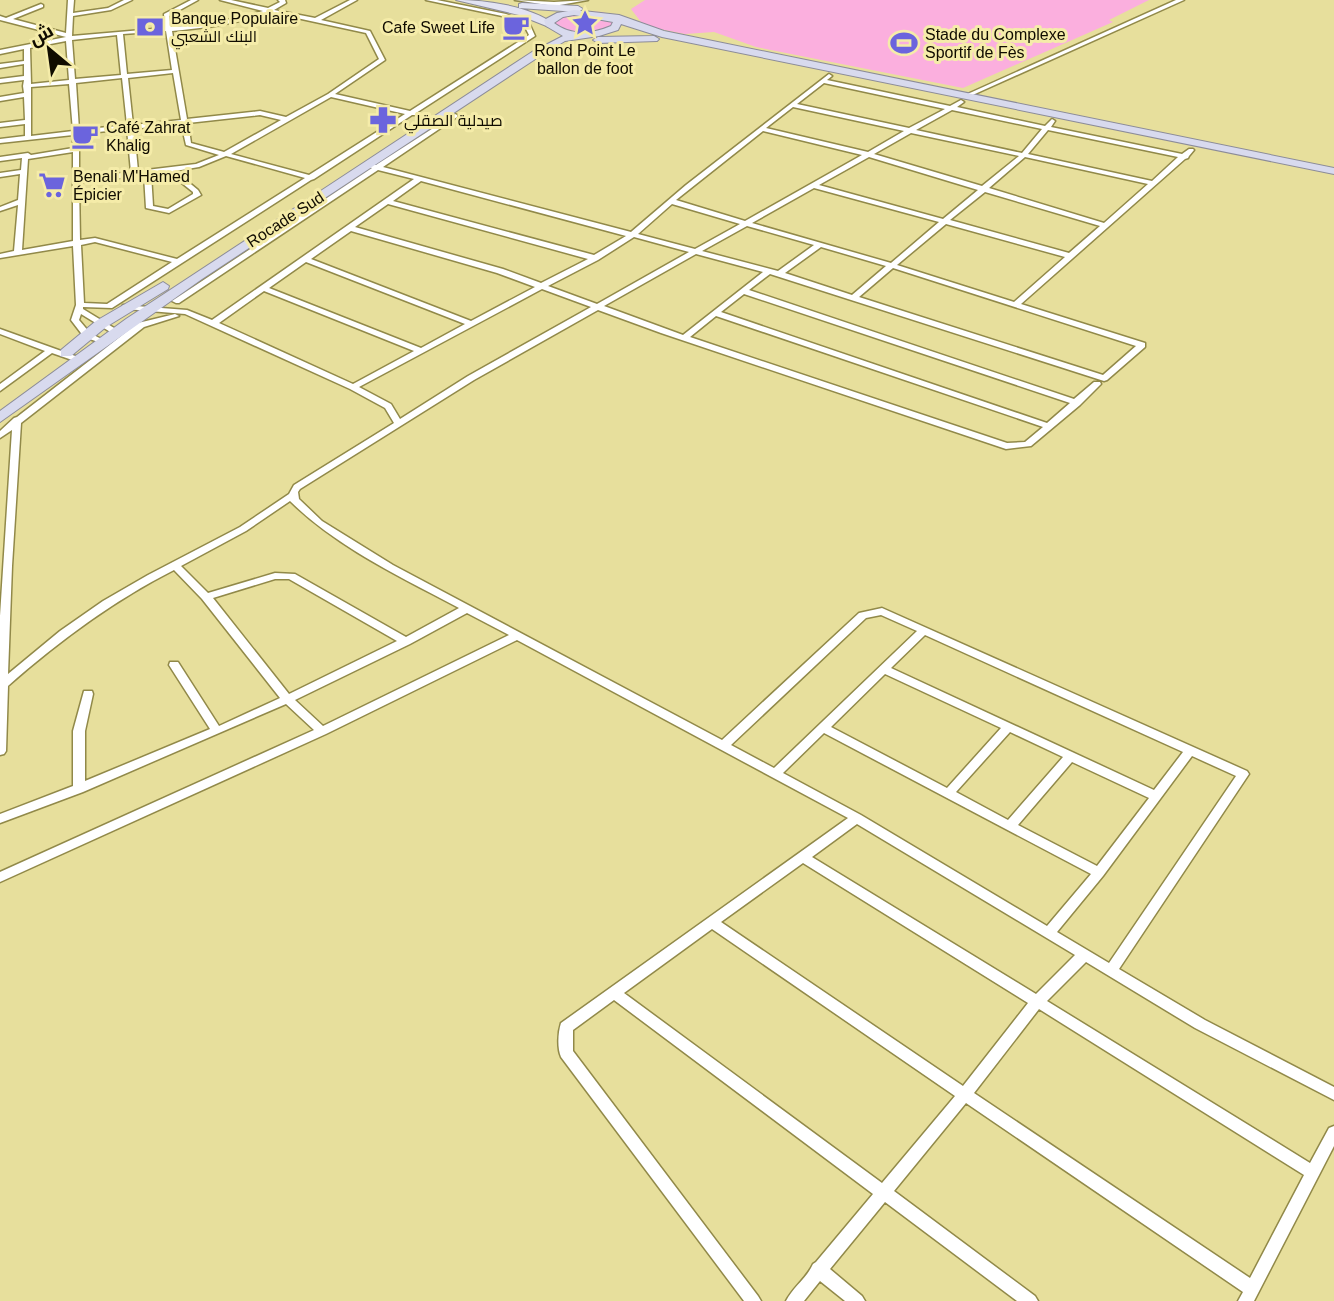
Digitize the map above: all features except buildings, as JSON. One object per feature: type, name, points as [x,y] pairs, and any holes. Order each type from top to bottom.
[{"type":"highway","name":"Rocade Sud","points":[[0,403],[63,355],[94,338],[115,331],[149,309],[171,300],[374,166],[535,51],[548,37],[550,20],[559,13],[606,3]]},
{"type":"highway","points":[[584,6],[619,11],[647,30],[963,99],[1334,172]]},
{"type":"highway","points":[[551,26],[579,35],[603,32],[615,28],[619,11]]},
{"type":"highway","points":[[603,32],[656,39],[826,79],[963,99],[1049,125],[1334,178]]},
{"type":"highway","name":"Rocade Sud","points":[[94,338],[101,324],[513,61],[562,39],[579,35]]},
{"type":"highway","points":[[535,51],[602,39],[656,39]]},
{"type":"highway","name":"Rocade Sud","points":[[0,418],[36,398],[63,355]]},
{"type":"main road","points":[[461,0],[500,2],[533,8],[584,6]]},
{"type":"main road","points":[[480,10],[500,2],[551,26]]},
{"type":"street","points":[[71,0],[69,37],[76,132],[80,307],[75,320],[94,338]]},
{"type":"street","points":[[70,15],[109,9],[129,0]]},
{"type":"street","points":[[195,0],[166,15],[188,144],[312,178]]},
{"type":"street","points":[[76,181],[206,163],[330,95],[382,60],[368,32],[223,0]]},
{"type":"street","points":[[247,5],[256,0]]},
{"type":"street","points":[[0,52],[69,37],[245,19],[271,10],[284,2],[281,0]]},
{"type":"street","points":[[316,20],[354,0]]},
{"type":"street","points":[[109,306],[414,114],[532,36],[528,26],[512,17],[429,0]]},
{"type":"street","points":[[518,0],[584,6]]},
{"type":"street","points":[[3,684],[54,639],[90,612],[243,529],[292,496],[297,487],[397,421],[695,250],[911,131],[963,99],[1181,0]]},
{"type":"street","points":[[2,19],[40,6]]},
{"type":"street","points":[[2,19],[69,37]]},
{"type":"street","points":[[120,33],[135,173]]},
{"type":"street","points":[[520,46],[535,51]]},
{"type":"street","points":[[27,48],[27,138]]},
{"type":"street","points":[[500,59],[513,61]]},
{"type":"street","points":[[0,66],[27,62]]},
{"type":"street","points":[[0,81],[71,81],[176,71]]},
{"type":"street","points":[[353,387],[595,258],[634,233],[670,201],[826,79],[950,108],[1049,125]]},
{"type":"street","points":[[0,99],[26,95]]},
{"type":"street","points":[[330,95],[414,114]]},
{"type":"street","points":[[792,105],[1154,183]]},
{"type":"street","points":[[0,141],[260,113],[286,119]]},
{"type":"street","points":[[374,166],[455,116]]},
{"type":"street","points":[[0,125],[26,122]]},
{"type":"street","points":[[853,298],[1024,155],[1049,125]]},
{"type":"street","points":[[762,129],[868,154],[1106,226]]},
{"type":"street","points":[[0,159],[76,149]]},
{"type":"street","points":[[1016,304],[1189,153]]},
{"type":"street","points":[[18,253],[24,158],[28,155]]},
{"type":"street","points":[[374,166],[769,271],[1104,378],[1142,345],[891,265],[670,201]]},
{"type":"street","points":[[147,172],[150,208],[169,211],[197,195],[196,191],[170,170]]},
{"type":"street","points":[[0,175],[23,172]]},
{"type":"street","points":[[214,323],[421,178]]},
{"type":"street","points":[[812,185],[1072,256]]},
{"type":"street","points":[[0,209],[21,201]]},
{"type":"street","points":[[388,202],[595,258]]},
{"type":"street","points":[[350,228],[541,286],[1006,446],[1028,444],[1097,384]]},
{"type":"street","points":[[0,256],[77,241],[104,241],[179,262]]},
{"type":"street","points":[[779,274],[820,245]]},
{"type":"street","points":[[305,259],[470,323]]},
{"type":"street","points":[[685,337],[769,271]]},
{"type":"street","points":[[263,288],[419,350]]},
{"type":"street","points":[[743,291],[1077,403]]},
{"type":"street","points":[[152,292],[388,405],[397,421]]},
{"type":"street","points":[[80,307],[129,307],[191,313]]},
{"type":"street","points":[[80,307],[101,324],[115,331]]},
{"type":"street","points":[[0,435],[36,398],[141,325],[157,319],[191,313]]},
{"type":"street","points":[[715,313],[1049,426]]},
{"type":"street","points":[[2,335],[63,355]]},
{"type":"street","points":[[0,388],[63,355]]},
{"type":"street","points":[[0,751],[17,420]]},
{"type":"street","points":[[292,496],[297,505],[350,544],[857,818],[1200,1024],[1334,1094]]},
{"type":"street","points":[[175,565],[206,597],[287,699],[322,731]]},
{"type":"street","points":[[206,597],[275,576],[291,576],[406,642]]},
{"type":"street","points":[[0,819],[79,789],[287,699],[406,642],[466,609]]},
{"type":"street","points":[[724,745],[863,615],[882,611],[1243,774],[1111,970]]},
{"type":"street","points":[[776,773],[924,630]]},
{"type":"street","points":[[0,877],[322,731],[516,636]]},
{"type":"street","points":[[174,665],[216,730]]},
{"type":"street","points":[[884,669],[1156,796]]},
{"type":"street","points":[[79,789],[79,731],[88,694]]},
{"type":"street","points":[[822,727],[1099,873]]},
{"type":"street","points":[[948,794],[1007,728]]},
{"type":"street","points":[[1049,933],[1099,873],[1190,751]]},
{"type":"street","points":[[1010,826],[1070,757]]},
{"type":"street","points":[[753,1301],[566,1053],[566,1027],[805,858],[857,818]]},
{"type":"street","points":[[805,858],[1314,1173]]},
{"type":"street","points":[[712,923],[965,1094],[1249,1295],[1334,1132]]},
{"type":"street","points":[[794,1301],[817,1269],[965,1094],[1036,1003],[1084,955]]},
{"type":"street","points":[[614,993],[1030,1301]]},
{"type":"street","points":[[817,1269],[857,1301]]},
{"type":"shaded area","name":"Stade du Complexe Sportif de Fès","points":[[645,0],[1149,0],[1109,20],[1113,22],[963,88],[756,47],[714,32],[685,34],[644,26],[631,9]]},
{"type":"shaded area","points":[[579,11],[603,12],[615,20],[611,27],[581,32],[568,30],[554,23],[555,19]]},
{"type":"place","name":"Rond Point Le ballon de foot","points":[[585,23]]},
{"type":"place","name":"Banque Populaire البنك الشعبي","points":[[150,27]]},
{"type":"place","name":"Cafe Sweet Life","points":[[516,27]]},
{"type":"place","name":"Stade du Complexe Sportif de Fès","points":[[904,43]]},
{"type":"place","name":"صيدلية الصقلي","points":[[383,120]]},
{"type":"place","name":"Café Zahrat Khalig","points":[[85,136]]},
{"type":"place","name":"Benali M'Hamed Épicier","points":[[52,185]]}]
